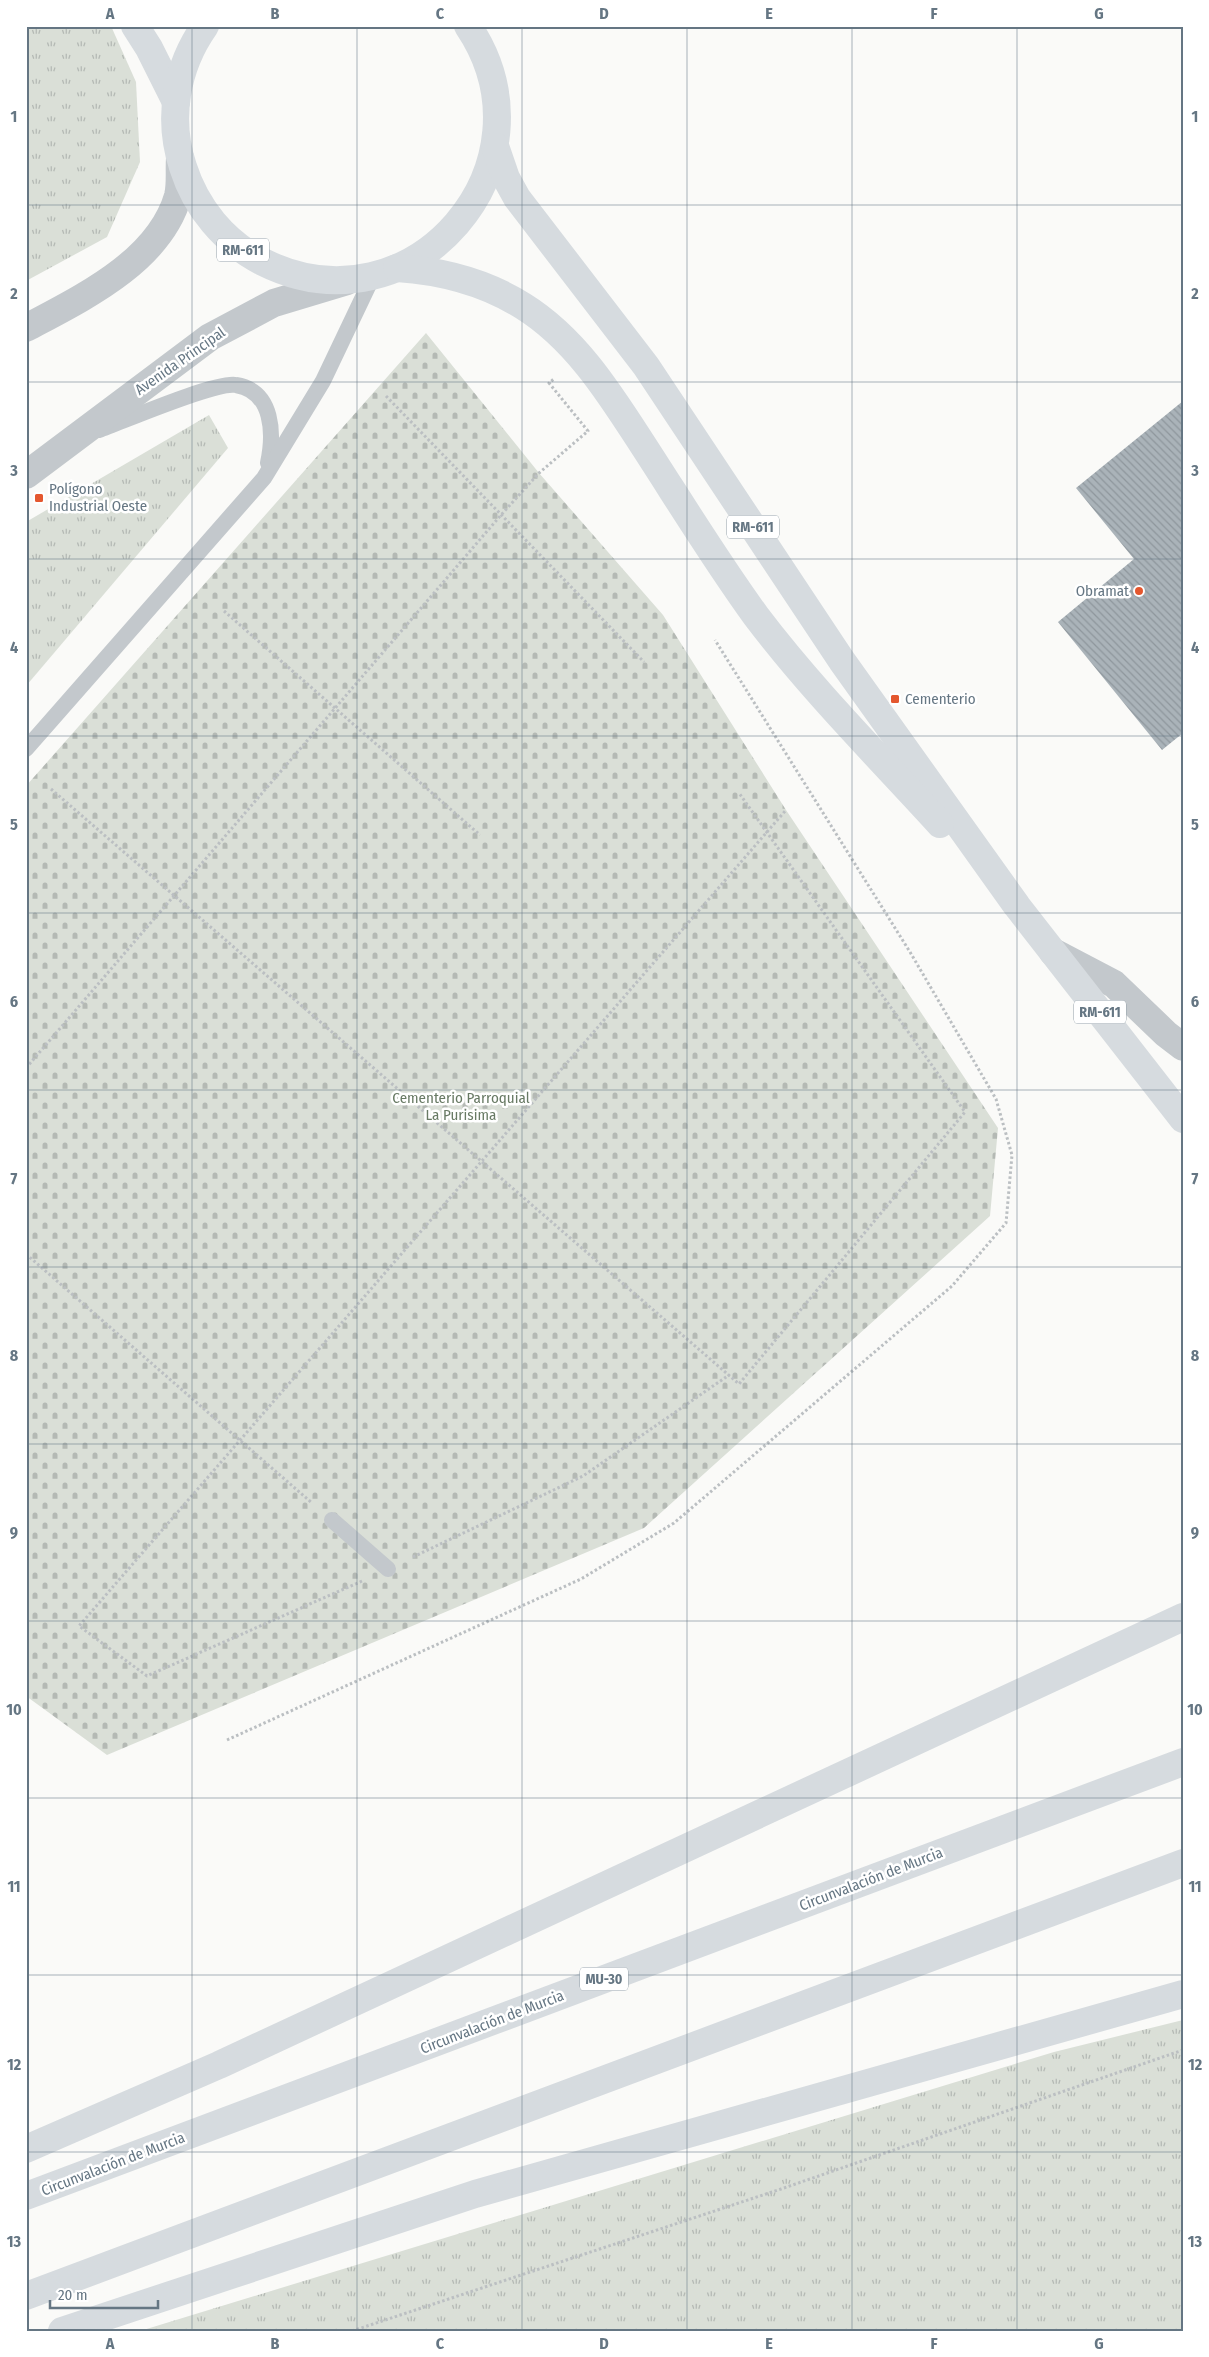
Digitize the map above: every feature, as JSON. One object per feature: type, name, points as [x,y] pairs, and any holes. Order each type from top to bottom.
[{"type":"main road","points":[[135,26],[149,48],[176,102]]},
{"type":"main road","name":"RM-611","points":[[205,26],[188,56],[180,78],[176,102],[176,140],[188,182],[199,204],[214,224],[232,242],[253,257],[275,268],[300,276],[325,279],[430,271],[452,276],[505,295],[542,320],[580,356],[622,412],[756,616],[857,734],[1017,906]]},
{"type":"main road","name":"RM-611","points":[[374,274],[432,247],[451,232],[472,206],[486,178],[495,146],[498,119],[496,92],[489,65],[478,40],[468,26]]},
{"type":"main road","name":"RM-611","points":[[495,146],[506,178],[517,198],[646,366],[842,661],[1017,906],[1183,1118]]},
{"type":"main road","points":[[26,2149],[218,2065],[1183,1617]]},
{"type":"main road","name":"Circunvalación de Murcia","points":[[26,2196],[1183,1762]]},
{"type":"main road","points":[[26,2296],[1183,1863]]},
{"type":"main road","points":[[62,2331],[476,2194],[1183,1994]]},
{"type":"street","points":[[26,328],[82,296],[140,256],[159,233],[171,214],[178,195],[180,158]]},
{"type":"street","name":"Avenida Principal","points":[[26,474],[210,338],[274,303],[374,274]]},
{"type":"street","points":[[1053,952],[1114,984],[1166,1034],[1183,1047]]},
{"type":"lane","points":[[26,749],[264,478],[323,381],[374,274]]},
{"type":"lane","points":[[75,438],[216,387],[236,384],[252,392],[265,405],[271,422],[272,442],[264,478]]},
{"type":"lane","points":[[332,1520],[388,1569]]},
{"type":"path","points":[[26,1068],[501,515],[539,473],[588,431],[549,384],[580,356]]},
{"type":"path","points":[[386,396],[644,662]]},
{"type":"path","points":[[224,611],[480,835]]},
{"type":"path","points":[[227,1740],[581,1579],[674,1523],[952,1286],[1006,1223],[1012,1155],[996,1099],[910,952],[715,640]]},
{"type":"path","points":[[51,789],[740,1384],[965,1112],[739,793]]},
{"type":"path","points":[[79,1626],[786,810]]},
{"type":"path","points":[[26,1254],[332,1520]]},
{"type":"path","points":[[352,2331],[781,2189],[1183,2050]]},
{"type":"green space","points":[[26,26],[111,26],[136,82],[140,162],[107,237],[26,281]]},
{"type":"green space","name":"Cementerio Parroquial La Purisima","points":[[426,333],[539,473],[663,615],[786,810],[998,1128],[990,1216],[644,1528],[107,1755],[26,1696],[26,786]]},
{"type":"green space","points":[[209,415],[228,448],[26,686],[26,522]]},
{"type":"green space","points":[[1183,2020],[1183,2331],[140,2331],[1054,2052]]},
{"type":"building","name":"Obramat","points":[[1183,401],[1183,733],[1162,750],[1058,622],[1134,559],[1076,488]]},
{"type":"place","name":"Polígono Industrial Oeste","points":[[39,498]]},
{"type":"place","name":"Obramat","points":[[1139,591]]},
{"type":"place","name":"Cementerio","points":[[895,699]]}]
